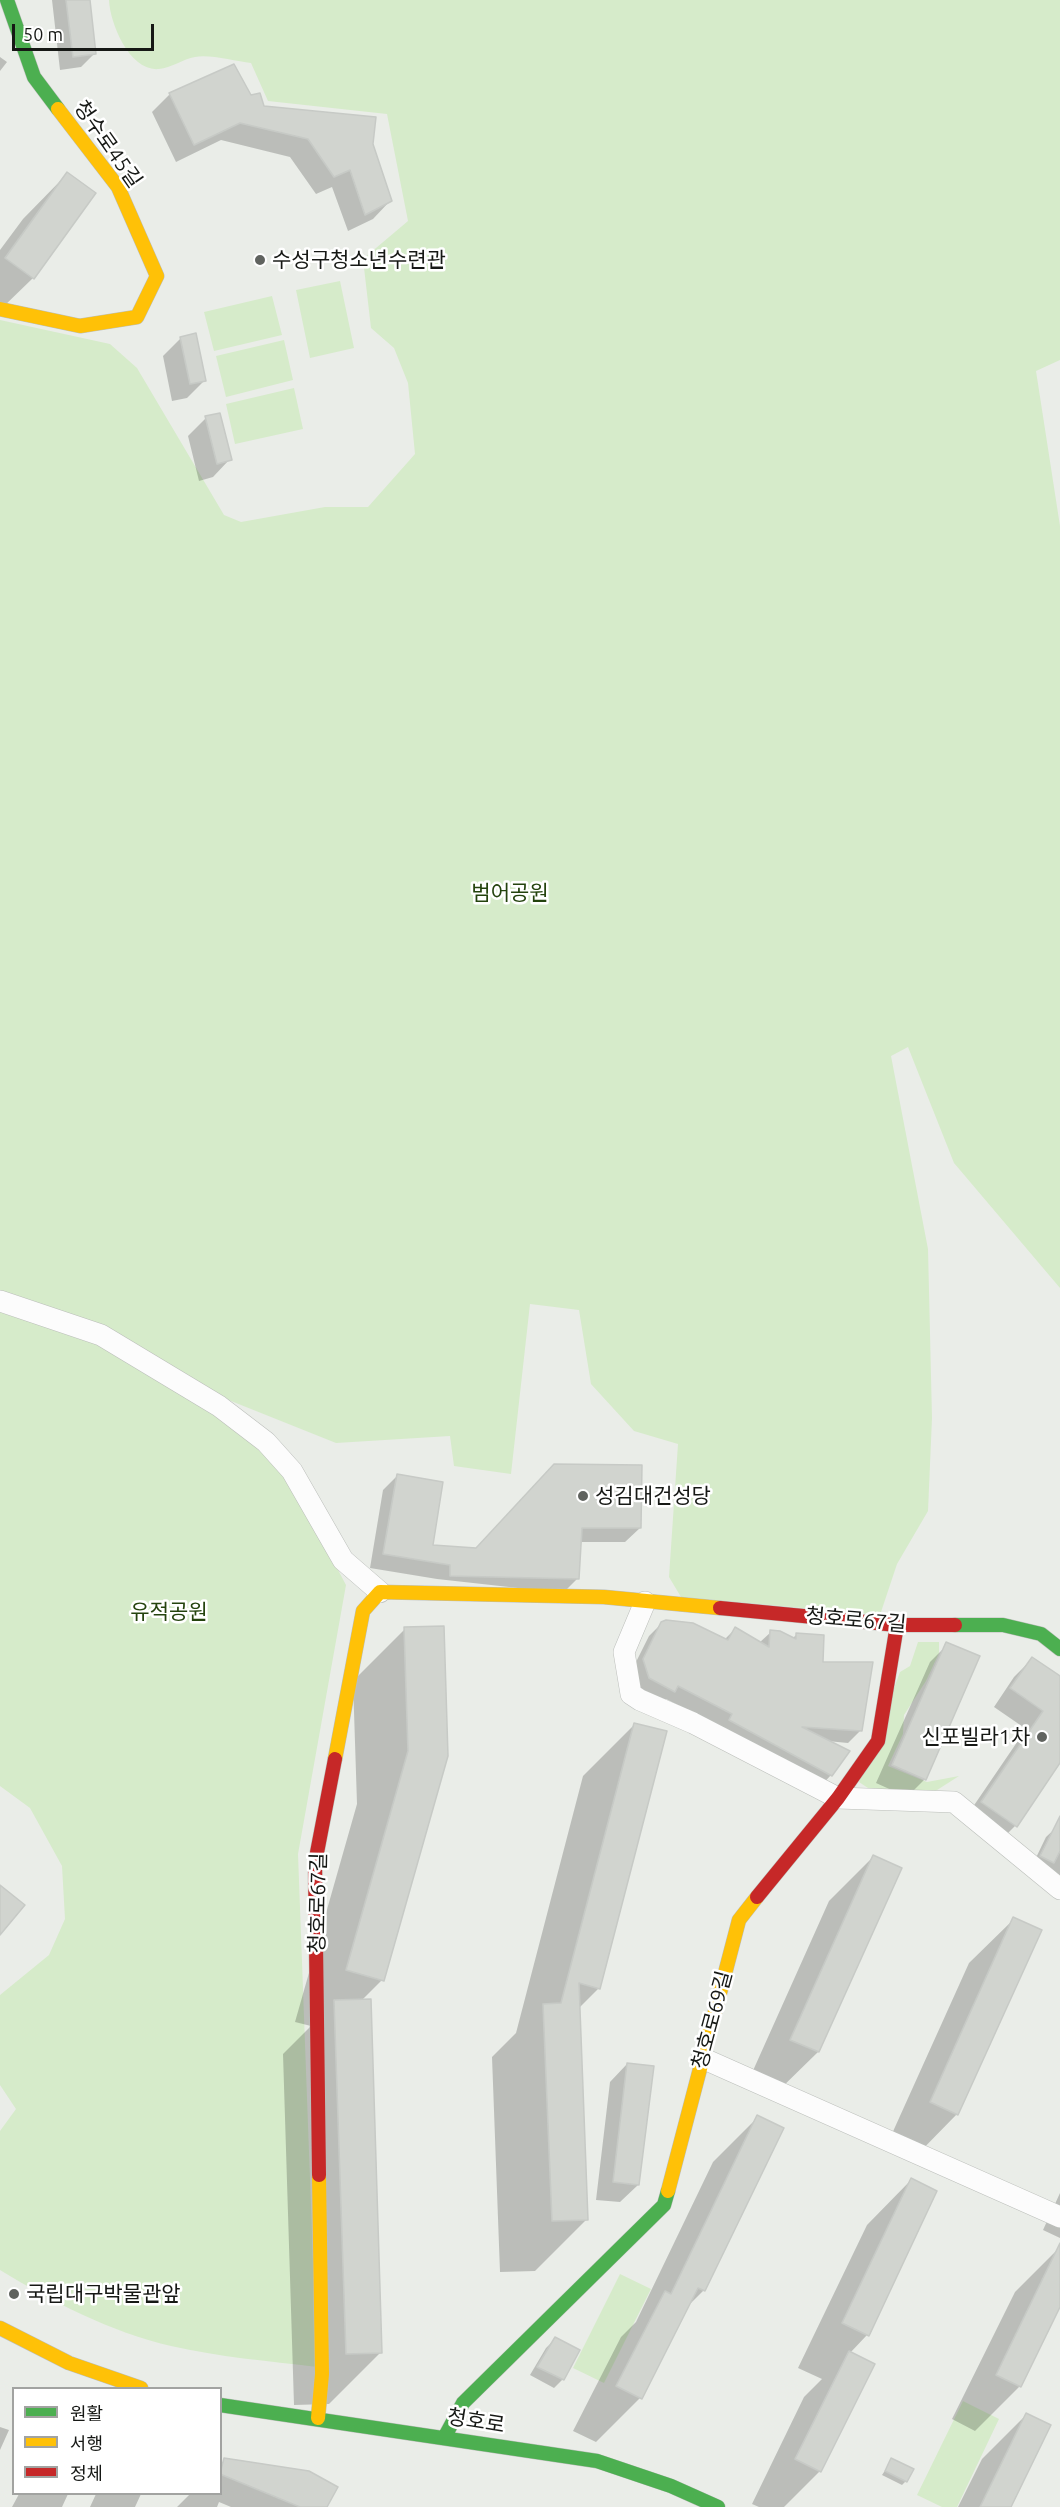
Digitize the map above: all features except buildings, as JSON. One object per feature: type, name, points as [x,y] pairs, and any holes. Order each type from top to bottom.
[{"type":"street","name":"청수로45길","points":[[0,309],[80,326],[137,317],[157,276],[117,187],[34,77],[7,0]]},
{"type":"street","points":[[0,1301],[101,1335],[219,1406],[266,1442],[285,1464],[343,1560],[380,1592]]},
{"type":"street","name":"청호로67길","points":[[318,2418],[322,2374],[315,1863],[363,1611],[380,1592],[604,1597],[897,1625],[1003,1625],[1041,1634],[1060,1649]]},
{"type":"street","points":[[645,1602],[624,1652],[631,1694],[693,1723],[838,1798],[954,1802],[1060,1889]]},
{"type":"street","name":"청호로69길","points":[[444,2438],[463,2403],[664,2205],[739,1920],[838,1798],[878,1741],[897,1625]]},
{"type":"street","points":[[702,2058],[1060,2217]]},
{"type":"street","points":[[2,2336],[138,2387]]},
{"type":"street","name":"청호로","points":[[222,2405],[597,2461],[671,2486],[718,2507]]},
{"type":"green space","name":"범어공원","points":[[109,0],[1060,0],[1060,360],[1036,371],[1060,526],[1060,1288],[954,1163],[908,1047],[891,1056],[928,1249],[932,1418],[928,1511],[897,1564],[880,1615],[681,1597],[669,1577],[678,1444],[634,1431],[591,1384],[579,1310],[530,1304],[511,1474],[454,1466],[450,1436],[336,1443],[226,1399],[0,1296],[0,320],[110,344],[137,368],[224,515],[241,522],[325,507],[368,507],[415,454],[408,383],[394,348],[371,328],[363,259],[408,221],[387,114],[268,101],[251,63],[201,56],[164,68],[149,68],[139,63],[124,45],[113,21]]},
{"type":"green space","points":[[340,281],[354,348],[310,358],[296,290]]},
{"type":"green space","points":[[272,296],[282,335],[214,351],[204,312]]},
{"type":"green space","points":[[284,340],[293,380],[226,397],[216,356]]},
{"type":"green space","points":[[294,388],[303,429],[235,444],[226,404]]},
{"type":"green space","name":"유적공원","points":[[0,1311],[99,1342],[215,1411],[288,1476],[346,1585],[298,1854],[317,2367],[207,2353],[148,2340],[82,2315],[0,2270],[0,2131],[16,2109],[0,2085],[0,1995],[49,1955],[65,1919],[62,1866],[30,1808],[0,1786]]},
{"type":"green space","points":[[918,1642],[939,1642],[939,1653],[926,1681],[904,1715],[903,1734],[888,1766],[927,1782],[959,1776],[934,1792],[874,1792],[859,1782],[900,1672],[910,1666]]},
{"type":"green space","points":[[620,2274],[651,2289],[604,2383],[573,2368]]},
{"type":"green space","points":[[963,2401],[999,2419],[957,2507],[942,2507],[917,2495]]},
{"type":"traffic: fast","points":[[7,0],[34,77],[58,109]]},
{"type":"traffic: fast","points":[[955,1625],[1003,1625],[1041,1634],[1060,1649]]},
{"type":"traffic: fast","points":[[444,2438],[463,2403],[664,2205],[668,2191]]},
{"type":"traffic: fast","points":[[222,2405],[597,2461],[671,2486],[718,2507]]},
{"type":"traffic: slow","points":[[0,309],[80,326],[137,317],[157,276],[118,187],[58,109]]},
{"type":"traffic: slow","points":[[335,1759],[363,1611],[380,1592],[604,1597],[720,1608]]},
{"type":"traffic: slow","points":[[668,2191],[739,1920],[757,1897]]},
{"type":"traffic: slow","points":[[318,2418],[322,2374],[319,2175]]},
{"type":"traffic: slow","points":[[0,2328],[69,2363],[138,2387]]},
{"type":"traffic: jam","points":[[720,1608],[897,1625],[955,1625]]},
{"type":"traffic: jam","points":[[757,1897],[838,1798],[878,1741],[897,1625]]},
{"type":"traffic: jam","points":[[319,2175],[315,1863],[335,1759]]},
{"type":"place","name":"수성구청소년수련관","points":[[260,260]]},
{"type":"place","name":"성김대건성당","points":[[583,1496]]},
{"type":"place","name":"신포빌라1차","points":[[1042,1737]]},
{"type":"place","name":"국립대구박물관앞","points":[[14,2294]]}]
